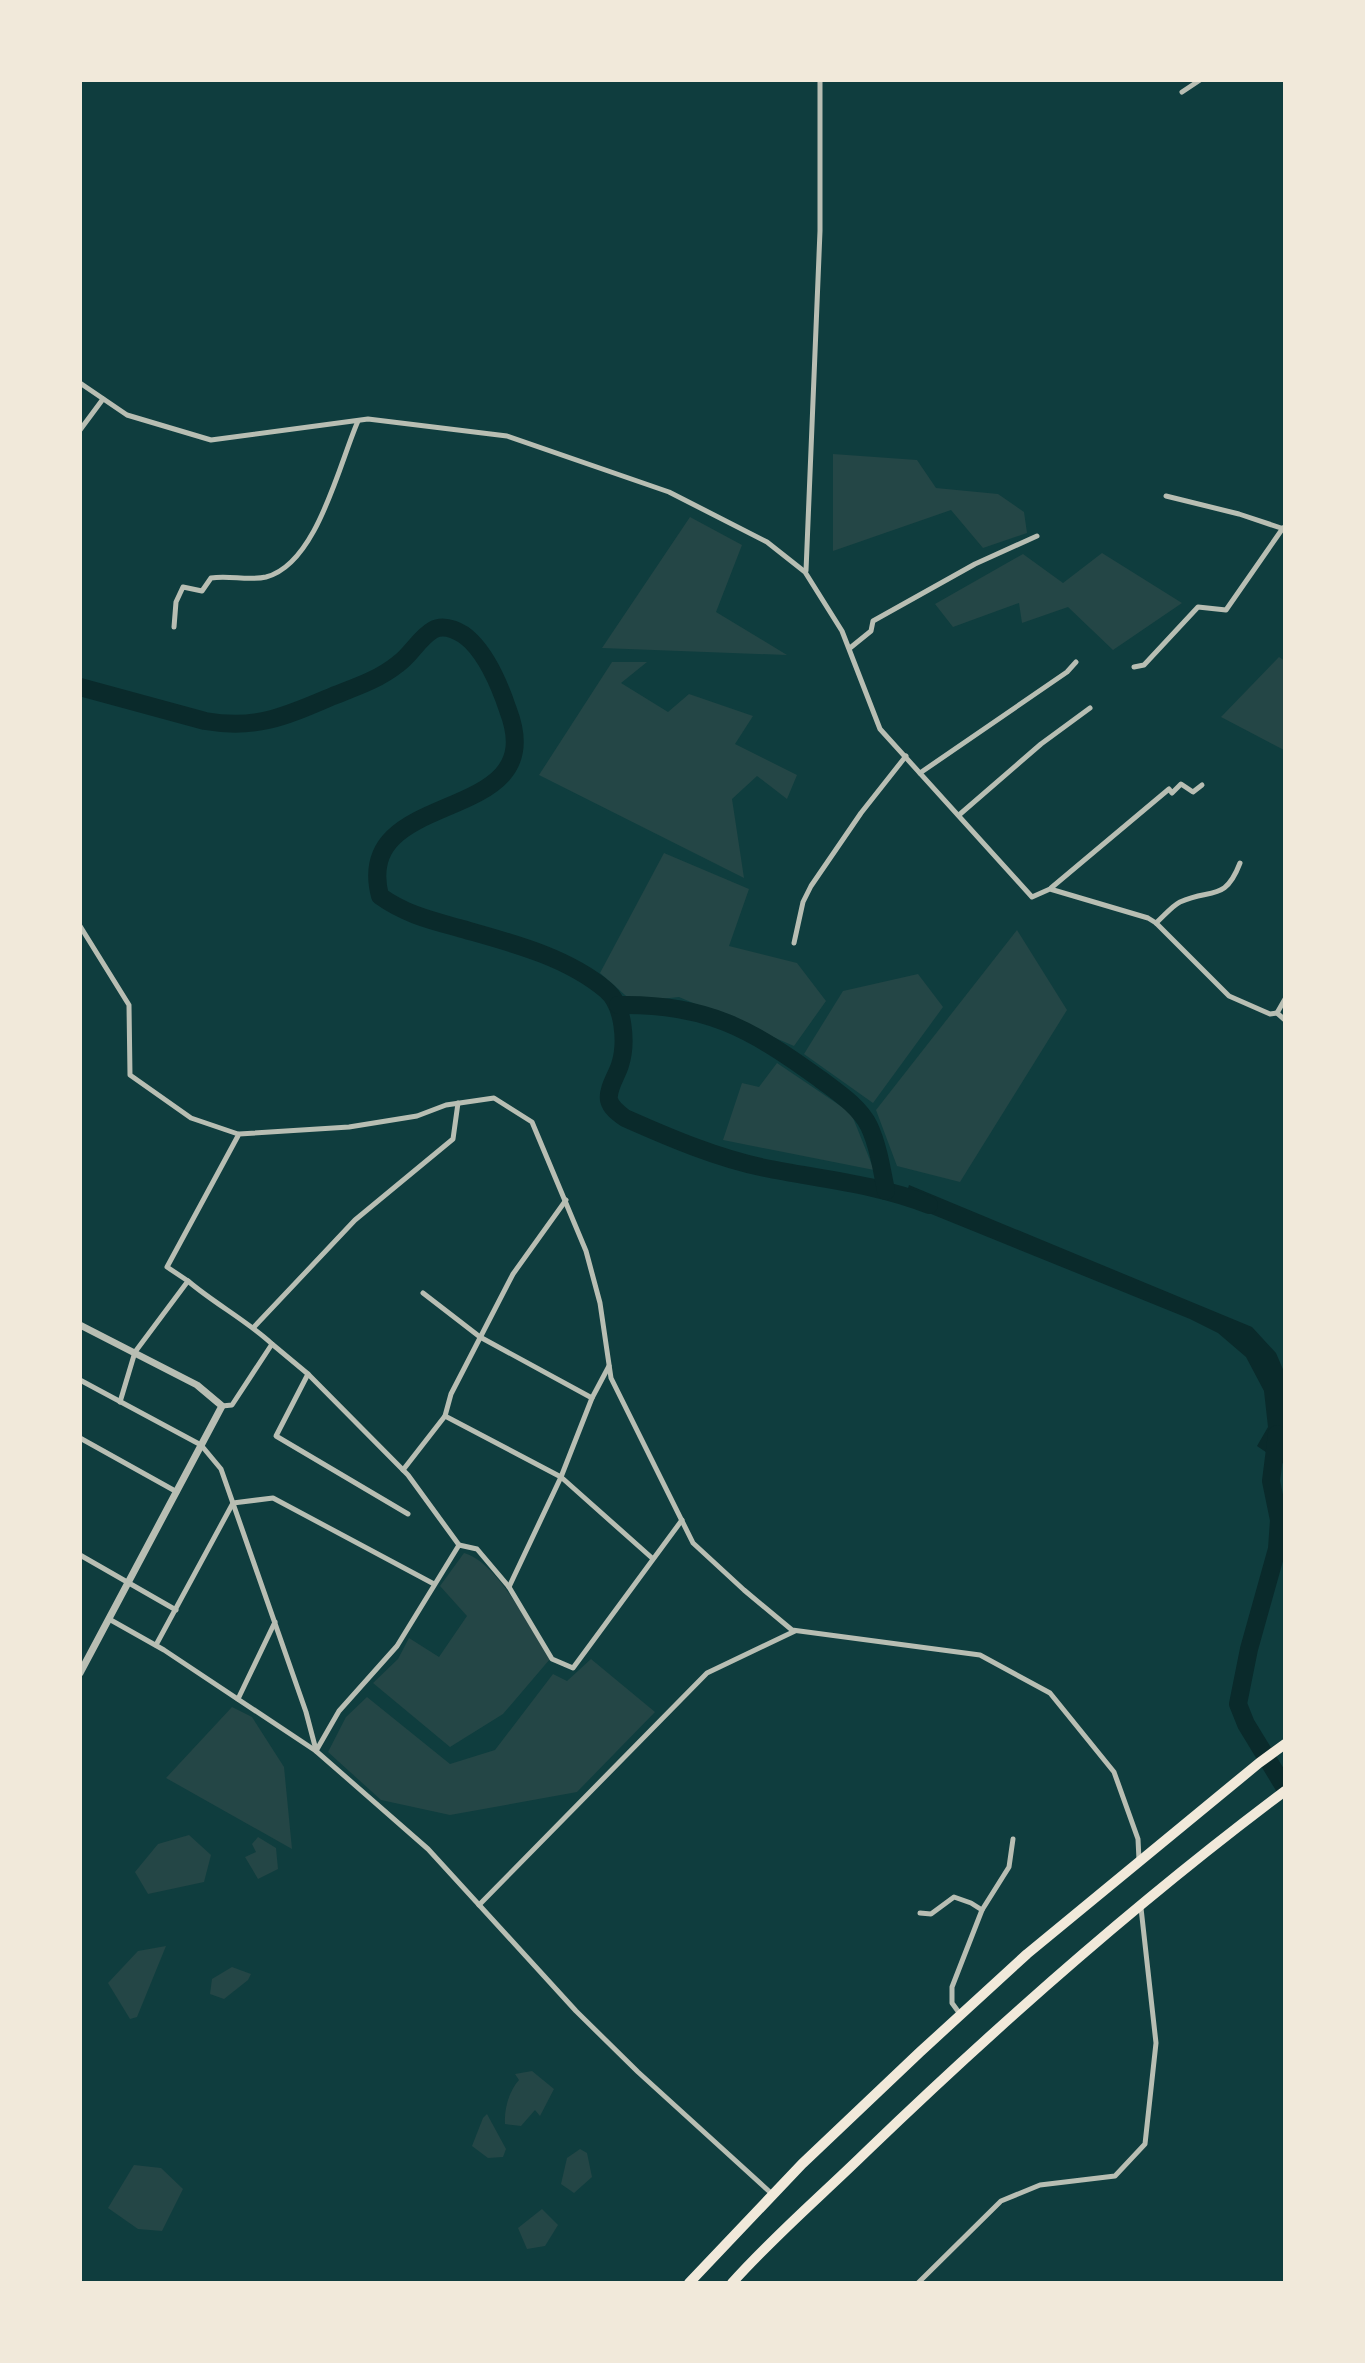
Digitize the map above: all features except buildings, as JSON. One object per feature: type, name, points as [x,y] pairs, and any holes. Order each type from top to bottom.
[{"type":"highway","points":[[689,2283],[772,2194],[1027,1954],[1285,1744]]},
{"type":"highway","points":[[732,2283],[923,2097],[1071,1962],[1140,1903],[1285,1791]]},
{"type":"street","points":[[805,572],[820,231],[820,80]]},
{"type":"street","points":[[1182,92],[1200,80]]},
{"type":"street","points":[[80,383],[127,415],[211,440],[368,419],[507,436],[669,492],[767,542],[805,572],[850,648],[880,729],[1032,897],[1050,889],[1169,789],[1172,793],[1181,784],[1193,792],[1202,785]]},
{"type":"street","points":[[80,430],[103,399]]},
{"type":"street","points":[[174,627],[176,602],[183,587],[202,591],[211,578],[268,576],[285,566],[310,540],[329,502],[358,421]]},
{"type":"street","points":[[1134,667],[1144,665],[1198,607],[1226,610],[1284,529],[1166,496]]},
{"type":"street","points":[[850,648],[871,631],[873,621],[975,564],[1037,536]]},
{"type":"street","points":[[920,773],[1067,672],[1076,662]]},
{"type":"street","points":[[959,815],[1041,744],[1090,708]]},
{"type":"street","points":[[794,943],[803,902],[811,886],[861,813],[906,756]]},
{"type":"street","points":[[1156,923],[1178,902],[1221,890],[1233,882],[1240,863]]},
{"type":"street","points":[[1050,889],[1148,918],[1229,996],[1270,1014],[1277,1013],[1285,1020]]},
{"type":"street","points":[[80,926],[129,1005],[130,1075],[191,1118],[239,1134],[349,1127],[417,1116],[458,1103],[494,1098],[532,1122],[586,1251],[600,1303],[611,1378],[693,1543],[744,1590],[796,1631],[980,1655],[1050,1693],[1114,1772],[1138,1839],[1139,1861]]},
{"type":"street","points":[[1277,1013],[1285,999]]},
{"type":"street","points":[[254,1327],[355,1220],[453,1139],[458,1103]]},
{"type":"street","points":[[239,1134],[167,1267],[215,1305],[254,1327],[308,1374],[403,1470],[459,1545],[477,1549],[509,1587],[552,1659],[573,1668],[682,1520]]},
{"type":"street","points":[[403,1470],[445,1416],[451,1394],[513,1274],[566,1200]]},
{"type":"street","points":[[120,1402],[135,1352],[188,1281]]},
{"type":"street","points":[[423,1293],[480,1337],[592,1398]]},
{"type":"street","points":[[80,1325],[197,1385],[222,1406],[232,1405],[272,1344]]},
{"type":"street","points":[[509,1587],[609,1365]]},
{"type":"street","points":[[308,1374],[276,1436],[408,1514]]},
{"type":"street","points":[[80,1380],[201,1445],[221,1469],[306,1712],[316,1751]]},
{"type":"street","points":[[80,1673],[222,1406]]},
{"type":"street","points":[[445,1416],[561,1477],[652,1558]]},
{"type":"street","points":[[80,1438],[177,1492]]},
{"type":"street","points":[[233,1503],[273,1498],[434,1584]]},
{"type":"street","points":[[156,1645],[233,1503]]},
{"type":"street","points":[[316,1751],[339,1711],[397,1646],[459,1545]]},
{"type":"street","points":[[80,1555],[176,1610]]},
{"type":"street","points":[[109,1619],[156,1645],[316,1751],[428,1849],[576,2011],[772,2194]]},
{"type":"street","points":[[238,1699],[275,1622]]},
{"type":"street","points":[[479,1905],[707,1673],[796,1631]]},
{"type":"street","points":[[961,2014],[952,2003],[952,1987],[982,1910],[1009,1867],[1013,1839]]},
{"type":"street","points":[[920,1913],[931,1914],[954,1897],[982,1910]]},
{"type":"street","points":[[918,2283],[1001,2201],[1040,2185],[1115,2176],[1145,2144],[1156,2043],[1140,1903]]},
{"type":"shaded area","points":[[833,454],[917,460],[936,488],[998,494],[1024,512],[1027,533],[983,548],[951,510],[833,551]]},
{"type":"shaded area","points":[[690,517],[742,545],[716,612],[787,655],[602,648]]},
{"type":"shaded area","points":[[1102,553],[1182,603],[1113,650],[1068,607],[1022,623],[1019,603],[953,627],[935,604],[1023,554],[1063,583]]},
{"type":"shaded area","points":[[1279,657],[1285,661],[1284,750],[1221,717]]},
{"type":"shaded area","points":[[612,662],[647,662],[621,683],[668,712],[689,694],[753,716],[735,744],[797,775],[787,799],[757,776],[732,799],[744,878],[539,775]]},
{"type":"shaded area","points":[[664,853],[749,889],[729,946],[797,963],[826,1001],[794,1046],[679,997],[633,1002],[600,973]]},
{"type":"shaded area","points":[[1017,930],[1067,1010],[960,1182],[897,1166],[876,1110]]},
{"type":"shaded area","points":[[918,974],[943,1007],[873,1103],[804,1054],[843,991]]},
{"type":"shaded area","points":[[777,1063],[851,1113],[874,1170],[723,1140],[742,1083],[759,1087]]},
{"type":"shaded area","points":[[909,1185],[1252,1327],[1276,1353],[1285,1374],[1285,1465],[1257,1446],[1268,1427],[1264,1391],[1246,1357],[1218,1333],[904,1203]]},
{"type":"shaded area","points":[[464,1553],[477,1559],[501,1583],[550,1659],[503,1714],[450,1747],[373,1683],[398,1659],[409,1638],[439,1657],[467,1616],[440,1586]]},
{"type":"shaded area","points":[[591,1659],[655,1712],[577,1792],[450,1815],[381,1800],[328,1752],[346,1717],[367,1697],[450,1764],[495,1750],[553,1674],[567,1681]]},
{"type":"shaded area","points":[[232,1707],[252,1717],[284,1767],[292,1849],[166,1778]]},
{"type":"shaded area","points":[[189,1835],[211,1855],[204,1882],[148,1894],[135,1872],[158,1844]]},
{"type":"shaded area","points":[[258,1837],[276,1848],[278,1869],[258,1879],[245,1857],[256,1852],[252,1844]]},
{"type":"shaded area","points":[[166,1946],[137,2017],[130,2019],[108,1983],[138,1951]]},
{"type":"shaded area","points":[[232,1967],[251,1974],[248,1980],[224,1999],[210,1994],[212,1979]]},
{"type":"shaded area","points":[[532,2071],[554,2089],[540,2116],[535,2110],[521,2126],[505,2124],[508,2100],[519,2080],[515,2074]]},
{"type":"shaded area","points":[[487,2114],[506,2149],[503,2157],[488,2158],[472,2146]]},
{"type":"shaded area","points":[[580,2149],[587,2153],[592,2177],[574,2193],[561,2184],[567,2158]]},
{"type":"shaded area","points":[[134,2165],[161,2168],[183,2189],[162,2231],[138,2229],[108,2208]]},
{"type":"shaded area","points":[[542,2209],[558,2225],[545,2246],[527,2249],[518,2228]]},
{"type":"waterway","points":[[80,687],[205,721],[256,722],[300,710],[375,679],[403,660],[433,630],[448,628],[463,634],[489,664],[498,682],[508,710],[515,748],[503,774],[480,792],[420,819],[394,836],[379,861],[380,896],[418,916],[555,959],[606,990],[617,1005],[623,1036],[622,1056],[609,1100],[625,1118],[729,1159],[869,1187],[929,1205]]},
{"type":"waterway","points":[[618,1005],[702,1014],[749,1033],[795,1061],[847,1100],[865,1119],[875,1141],[886,1191]]},
{"type":"waterway","points":[[1277,1434],[1271,1481],[1279,1520],[1277,1549],[1249,1649],[1238,1704],[1246,1724],[1285,1788]]}]
